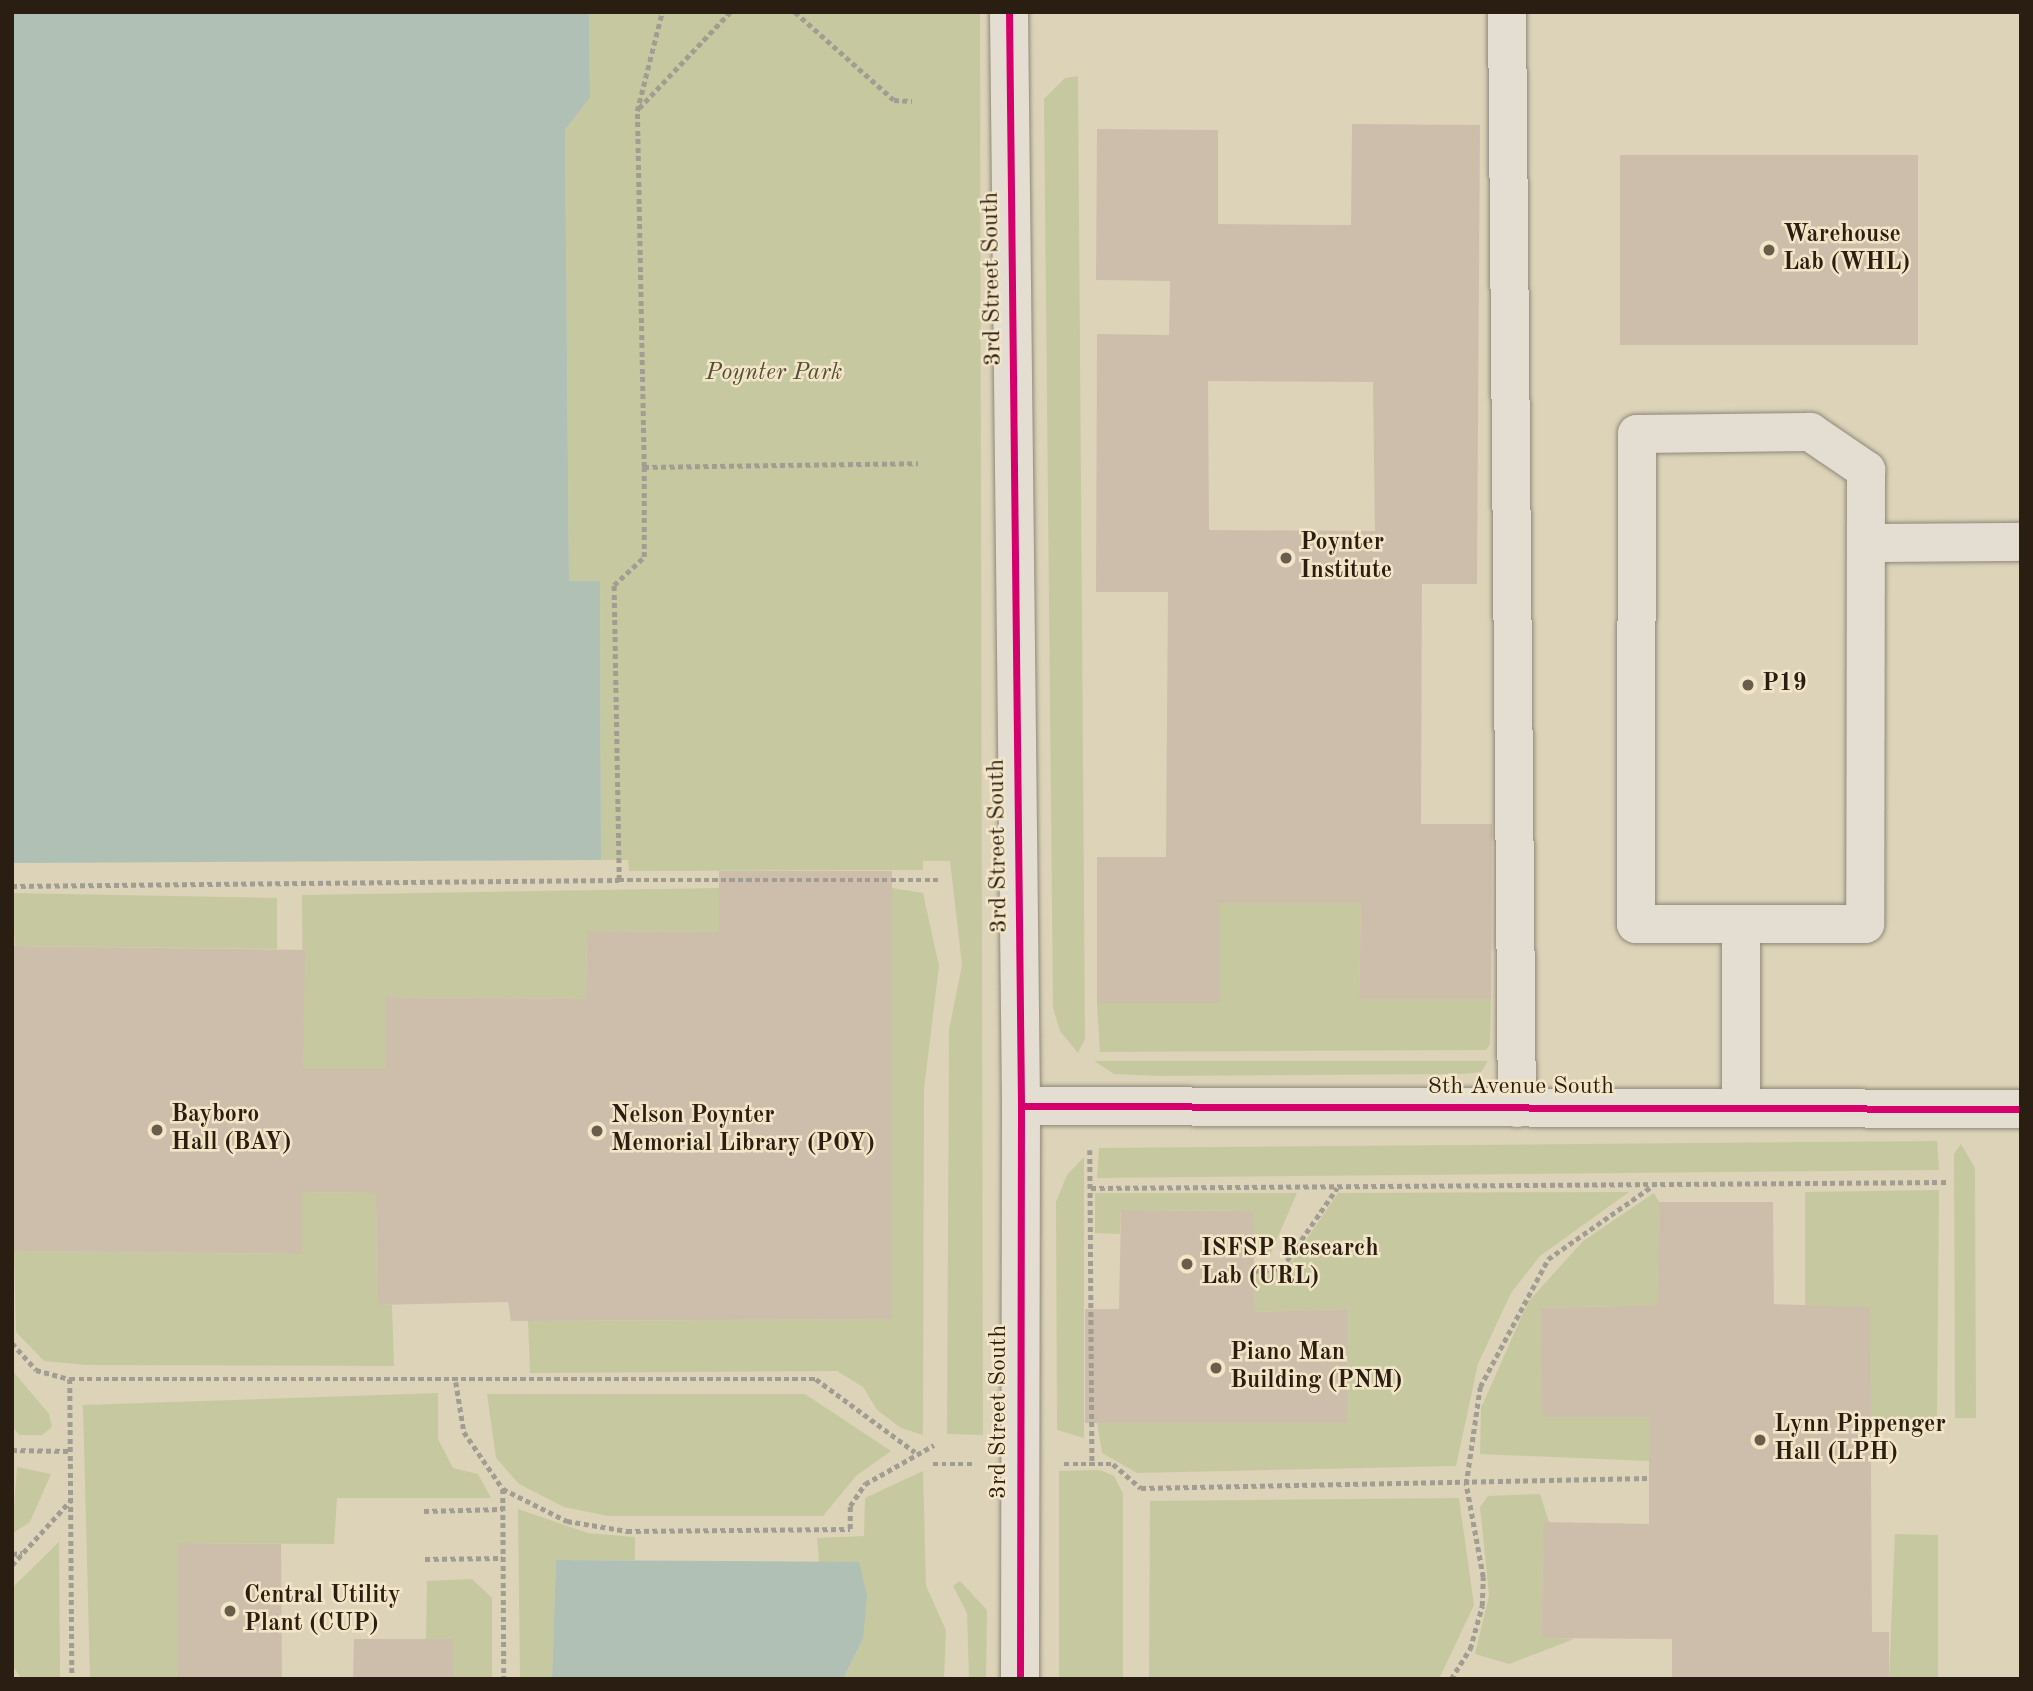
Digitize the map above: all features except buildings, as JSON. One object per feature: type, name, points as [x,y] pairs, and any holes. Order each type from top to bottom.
[{"type":"street","name":"3rd Street South","points":[[1009,12],[1021,1106],[1018,1464],[1020,1679]]},
{"type":"street","points":[[1507,12],[1517,1108]]},
{"type":"street","points":[[1810,432],[1866,470],[1866,543],[1866,923],[1636,924],[1637,433],[1810,432]]},
{"type":"street","points":[[1866,543],[2021,542]]},
{"type":"street","points":[[1741,924],[1741,1108]]},
{"type":"street","name":"8th Avenue South","points":[[1021,1106],[2021,1109]]},
{"type":"path","points":[[619,880],[614,585],[644,557],[637,111],[663,12]]},
{"type":"path","points":[[637,111],[730,12]]},
{"type":"path","points":[[795,12],[894,100],[912,101]]},
{"type":"path","points":[[644,467],[918,463]]},
{"type":"path","points":[[12,886],[939,880]]},
{"type":"path","points":[[1090,1106],[1092,1464]]},
{"type":"path","points":[[1091,1188],[1652,1187],[1947,1182]]},
{"type":"path","points":[[1451,1679],[1470,1649],[1482,1606],[1483,1577],[1466,1484],[1480,1387],[1548,1259],[1652,1187]]},
{"type":"path","points":[[1255,1271],[1282,1268],[1337,1188]]},
{"type":"path","points":[[12,1343],[36,1370],[70,1379],[456,1382],[816,1379],[915,1452]]},
{"type":"path","points":[[70,1379],[72,1679]]},
{"type":"path","points":[[456,1382],[464,1432],[503,1489],[567,1521],[627,1531],[850,1528],[850,1506],[865,1485],[915,1452],[934,1445]]},
{"type":"path","points":[[12,1450],[70,1451]]},
{"type":"path","points":[[933,1464],[1113,1464],[1141,1488],[1466,1484],[1649,1478]]},
{"type":"path","points":[[503,1489],[504,1679]]},
{"type":"path","points":[[12,1564],[70,1501]]},
{"type":"path","points":[[424,1511],[503,1509]]},
{"type":"path","points":[[12,1554],[23,1553]]},
{"type":"path","points":[[425,1559],[502,1558]]},
{"type":"green space","name":"Poynter Park","points":[[589,12],[980,12],[983,1435],[947,1434],[949,1030],[962,965],[950,861],[923,861],[923,870],[629,871],[628,860],[601,860],[600,582],[569,581],[565,130],[590,98]]},
{"type":"green space","points":[[1078,76],[1085,1039],[1078,1053],[1060,1031],[1053,1008],[1044,99],[1065,78]]},
{"type":"green space","points":[[719,888],[719,932],[587,931],[586,999],[386,997],[386,1069],[303,1069],[302,895]]},
{"type":"green space","points":[[892,888],[923,893],[939,966],[924,1089],[923,1435],[901,1428],[877,1410],[863,1387],[837,1371],[530,1373],[528,1321],[892,1319]]},
{"type":"green space","points":[[12,893],[277,898],[277,949],[15,946]]},
{"type":"green space","points":[[1220,903],[1361,903],[1359,999],[1491,999],[1490,1044],[1486,1050],[1100,1052],[1097,1003],[1220,1003]]},
{"type":"green space","points":[[1094,1061],[1488,1061],[1481,1072],[1464,1074],[1158,1076],[1114,1074]]},
{"type":"green space","points":[[1937,1141],[1939,1170],[1097,1178],[1099,1148]]},
{"type":"green space","points":[[1961,1144],[1975,1168],[1976,1418],[1955,1418],[1954,1154]]},
{"type":"green space","points":[[1084,1157],[1084,1438],[1057,1430],[1056,1202],[1067,1175]]},
{"type":"green space","points":[[1939,1190],[1937,1420],[1871,1419],[1805,1305],[1805,1192]]},
{"type":"green space","points":[[302,1192],[376,1193],[377,1305],[392,1305],[394,1366],[86,1365],[44,1361],[16,1332],[14,1251],[301,1254]]},
{"type":"green space","points":[[1629,1192],[1540,1256],[1511,1293],[1478,1364],[1456,1466],[1137,1473],[1102,1453],[1097,1423],[1347,1423],[1347,1309],[1255,1312],[1255,1271],[1285,1271],[1338,1193]]},
{"type":"green space","points":[[1095,1193],[1297,1193],[1269,1257],[1254,1257],[1252,1211],[1121,1210],[1120,1234],[1095,1233]]},
{"type":"green space","points":[[1654,1193],[1659,1202],[1657,1305],[1541,1308],[1649,1417],[1649,1461],[1480,1454],[1481,1408],[1528,1302],[1583,1241]]},
{"type":"green space","points":[[12,1370],[49,1414],[52,1427],[42,1435],[19,1435],[12,1426]]},
{"type":"green space","points":[[438,1393],[438,1439],[453,1468],[478,1474],[491,1498],[337,1498],[334,1544],[179,1543],[178,1679],[90,1679],[83,1405]]},
{"type":"green space","points":[[487,1394],[805,1394],[891,1451],[856,1476],[823,1516],[608,1516],[564,1507],[519,1484],[496,1458]]},
{"type":"green space","points":[[17,1467],[51,1474],[30,1522],[12,1534]]},
{"type":"green space","points":[[1100,1470],[1114,1476],[1123,1494],[1123,1679],[1059,1679],[1059,1471]]},
{"type":"green space","points":[[923,1471],[926,1586],[946,1630],[944,1679],[843,1679],[863,1639],[859,1562],[819,1562],[817,1538],[864,1536],[865,1498]]},
{"type":"green space","points":[[1540,1494],[1549,1522],[1543,1522],[1542,1637],[1574,1639],[1509,1664],[1475,1654],[1489,1595],[1480,1507],[1488,1496]]},
{"type":"green space","points":[[1459,1498],[1474,1605],[1439,1679],[1149,1679],[1150,1501]]},
{"type":"green space","points":[[518,1509],[588,1533],[635,1537],[635,1560],[556,1560],[552,1679],[520,1679]]},
{"type":"green space","points":[[1895,1534],[1938,1535],[1938,1679],[1889,1679]]},
{"type":"green space","points":[[59,1542],[60,1679],[21,1679],[12,1664],[12,1588]]},
{"type":"green space","points":[[472,1579],[492,1598],[492,1679],[453,1679],[452,1640],[426,1639],[427,1581]]},
{"type":"green space","points":[[960,1581],[987,1610],[986,1679],[969,1679],[967,1613],[953,1586]]},
{"type":"shaded area","points":[[12,12],[589,12],[590,98],[565,130],[569,581],[600,581],[601,860],[12,863]]},
{"type":"shaded area","points":[[556,1560],[859,1562],[867,1595],[863,1639],[843,1679],[552,1679]]},
{"type":"cycle path","points":[[1009,12],[1021,1106],[1020,1679]]},
{"type":"cycle path","points":[[1021,1106],[2021,1109]]},
{"type":"place","name":"Warehouse Lab (WHL)","points":[[1769,250]]},
{"type":"place","name":"Poynter Institute","points":[[1286,558]]},
{"type":"place","name":"P19","points":[[1748,685]]},
{"type":"place","name":"Bayboro Hall (BAY)","points":[[157,1130]]},
{"type":"place","name":"Nelson Poynter Memorial Library (POY)","points":[[597,1131]]},
{"type":"place","name":"ISFSP Research Lab (URL)","points":[[1187,1264]]},
{"type":"place","name":"Piano Man Building (PNM)","points":[[1216,1368]]},
{"type":"place","name":"Lynn Pippenger Hall (LPH)","points":[[1760,1440]]},
{"type":"place","name":"Central Utility Plant (CUP)","points":[[230,1611]]}]
